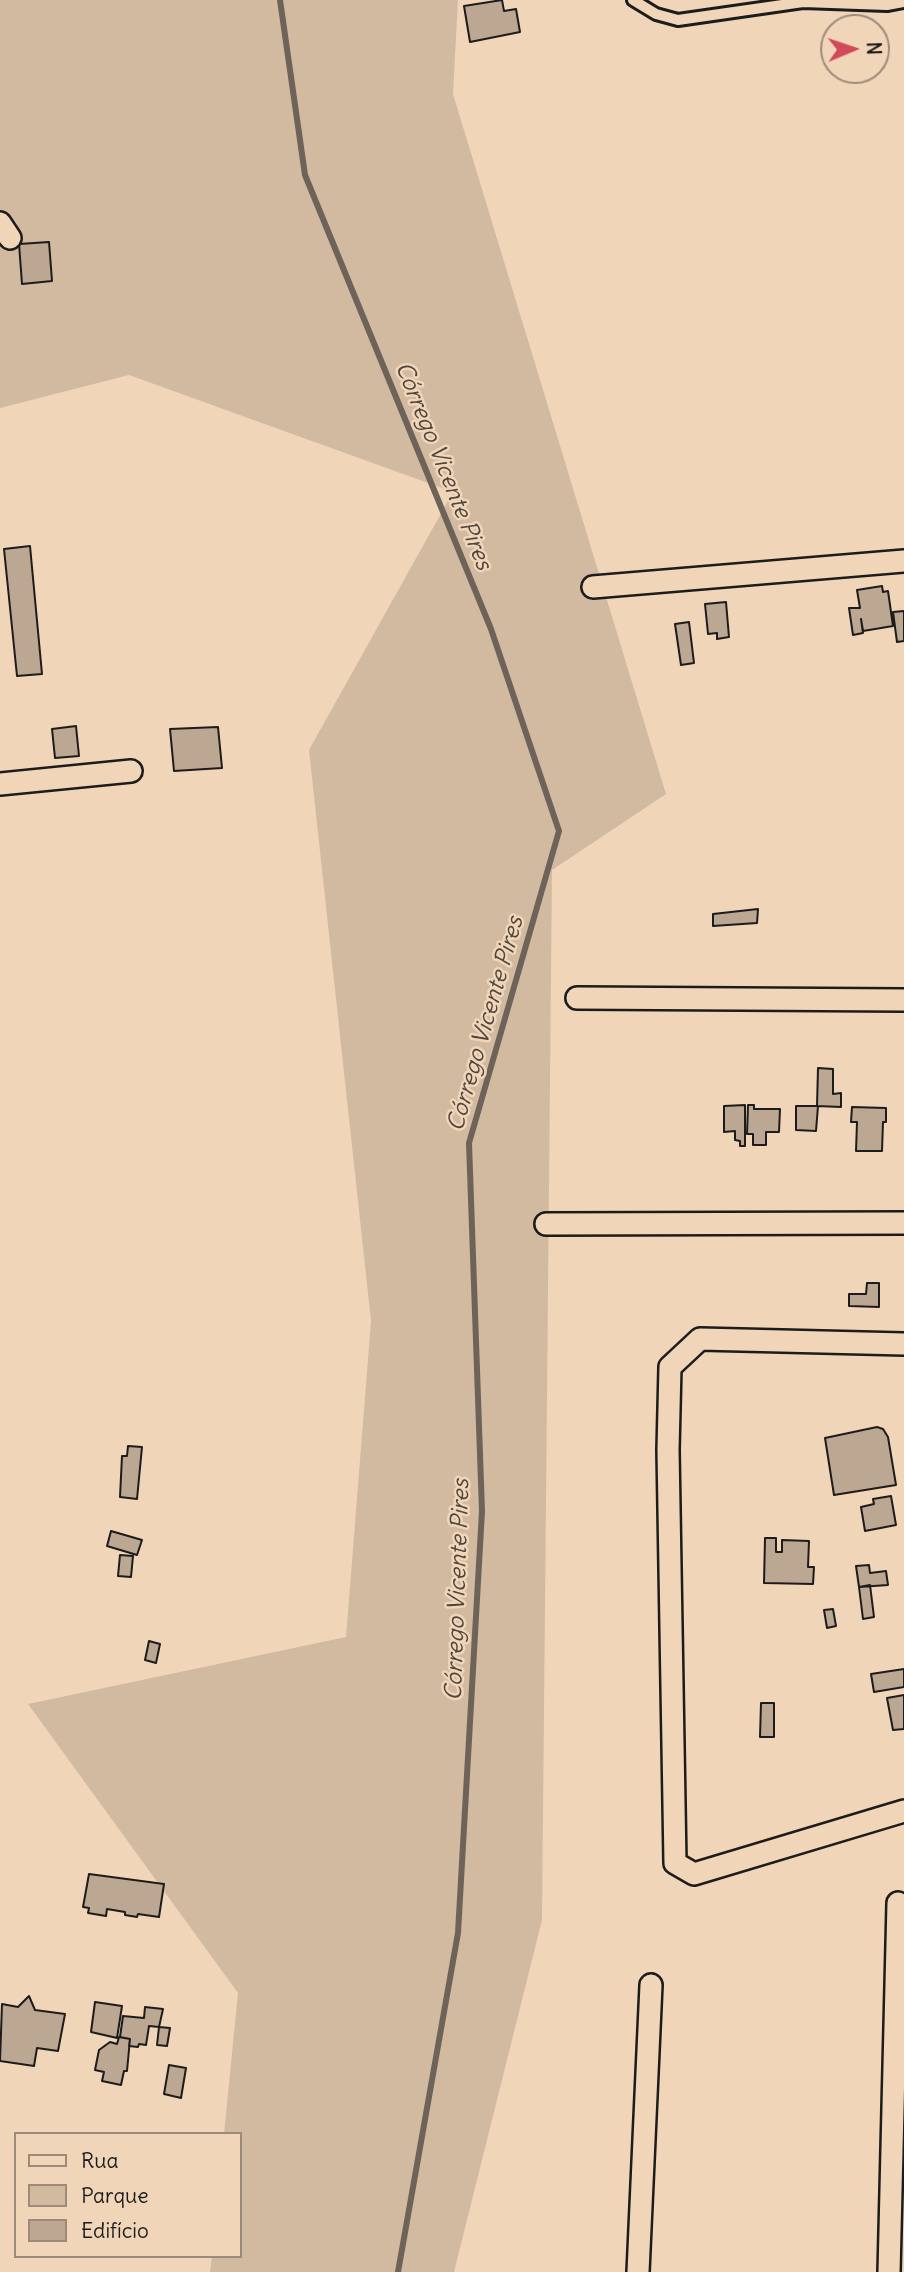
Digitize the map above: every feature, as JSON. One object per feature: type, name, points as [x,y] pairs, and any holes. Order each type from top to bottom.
[{"type":"street","points":[[593,587],[904,561]]},
{"type":"street","points":[[0,784],[131,771]]},
{"type":"street","points":[[577,998],[904,1000]]},
{"type":"street","points":[[546,1224],[904,1223]]},
{"type":"street","points":[[904,1344],[700,1339],[670,1367],[668,1450],[675,1863],[694,1874],[904,1811]]},
{"type":"street","points":[[888,2272],[898,1903]]},
{"type":"street","points":[[638,2272],[651,1985]]},
{"type":"lane","points":[[633,0],[656,14],[678,20],[803,2],[887,5],[904,2]]},
{"type":"green space","points":[[0,0],[458,0],[453,94],[666,794],[552,870],[542,1920],[454,2272],[210,2272],[212,2258],[242,2258],[242,2132],[224,2132],[238,1993],[28,1704],[346,1637],[371,1321],[309,750],[453,492],[129,375],[0,408]]},
{"type":"building","points":[[502,0],[504,11],[516,9],[520,32],[470,42],[464,6]]},
{"type":"building","points":[[49,242],[52,281],[22,284],[19,244]]},
{"type":"building","points":[[30,546],[42,674],[17,676],[4,549]]},
{"type":"building","points":[[882,586],[883,592],[888,591],[893,626],[863,631],[861,619],[863,633],[853,635],[849,608],[860,608],[857,590]]},
{"type":"building","points":[[726,602],[729,637],[717,639],[717,633],[708,634],[705,604]]},
{"type":"building","points":[[904,611],[904,641],[897,642],[893,612]]},
{"type":"building","points":[[689,622],[694,663],[681,665],[675,624]]},
{"type":"building","points":[[76,726],[79,756],[55,758],[52,729]]},
{"type":"building","points":[[218,727],[222,768],[174,771],[170,729]]},
{"type":"building","points":[[758,909],[757,923],[713,926],[713,914]]},
{"type":"building","points":[[818,1068],[833,1069],[833,1094],[841,1093],[841,1107],[817,1106]]},
{"type":"building","points":[[745,1105],[745,1146],[740,1146],[740,1141],[735,1140],[735,1131],[724,1132],[724,1106]]},
{"type":"building","points":[[748,1105],[754,1105],[754,1109],[780,1109],[779,1132],[766,1132],[766,1145],[753,1145],[753,1134],[747,1134]]},
{"type":"building","points":[[796,1106],[818,1106],[816,1131],[796,1130]]},
{"type":"building","points":[[852,1107],[886,1108],[882,1151],[856,1151],[857,1122],[851,1122]]},
{"type":"building","points":[[867,1283],[879,1283],[879,1307],[849,1306],[849,1294],[866,1294]]},
{"type":"building","points":[[877,1427],[883,1429],[888,1437],[896,1485],[834,1495],[825,1438]]},
{"type":"building","points":[[128,1446],[142,1447],[137,1499],[120,1497],[122,1456],[127,1456]]},
{"type":"building","points":[[891,1496],[896,1525],[865,1531],[861,1507],[874,1504],[873,1499]]},
{"type":"building","points":[[111,1531],[142,1540],[137,1555],[107,1546]]},
{"type":"building","points":[[765,1538],[776,1538],[776,1552],[782,1552],[782,1540],[809,1541],[808,1567],[814,1567],[813,1584],[764,1583]]},
{"type":"building","points":[[120,1555],[133,1556],[131,1577],[118,1576]]},
{"type":"building","points":[[869,1565],[870,1573],[886,1571],[888,1585],[859,1587],[856,1566]]},
{"type":"building","points":[[870,1585],[874,1617],[863,1619],[859,1587]]},
{"type":"building","points":[[833,1609],[836,1626],[827,1628],[824,1610]]},
{"type":"building","points":[[149,1641],[160,1644],[156,1663],[145,1660]]},
{"type":"building","points":[[904,1669],[904,1687],[874,1692],[871,1674]]},
{"type":"building","points":[[904,1695],[904,1729],[893,1730],[887,1698]]},
{"type":"building","points":[[761,1703],[774,1703],[774,1737],[760,1737]]},
{"type":"building","points":[[89,1874],[164,1884],[159,1917],[138,1914],[137,1917],[107,1909],[106,1916],[88,1913],[89,1908],[83,1907]]},
{"type":"building","points":[[29,1996],[35,2010],[65,2014],[58,2051],[37,2048],[34,2066],[0,2061],[2,2004],[18,2007]]},
{"type":"building","points":[[95,2002],[122,2006],[117,2038],[91,2032]]},
{"type":"building","points":[[145,2007],[163,2009],[159,2027],[149,2026],[146,2045],[129,2046],[130,2039],[120,2037],[123,2016],[144,2018]]},
{"type":"building","points":[[159,2027],[170,2028],[167,2046],[157,2045]]},
{"type":"building","points":[[119,2037],[130,2039],[127,2071],[124,2071],[121,2085],[102,2081],[104,2072],[95,2070],[99,2050],[110,2042],[117,2044]]},
{"type":"building","points":[[169,2065],[186,2068],[181,2098],[164,2094]]},
{"type":"waterway","name":"Córrego Vicente Pires","points":[[280,0],[305,175],[491,629],[559,831],[469,1143],[482,1511],[458,1933],[398,2272]]}]
